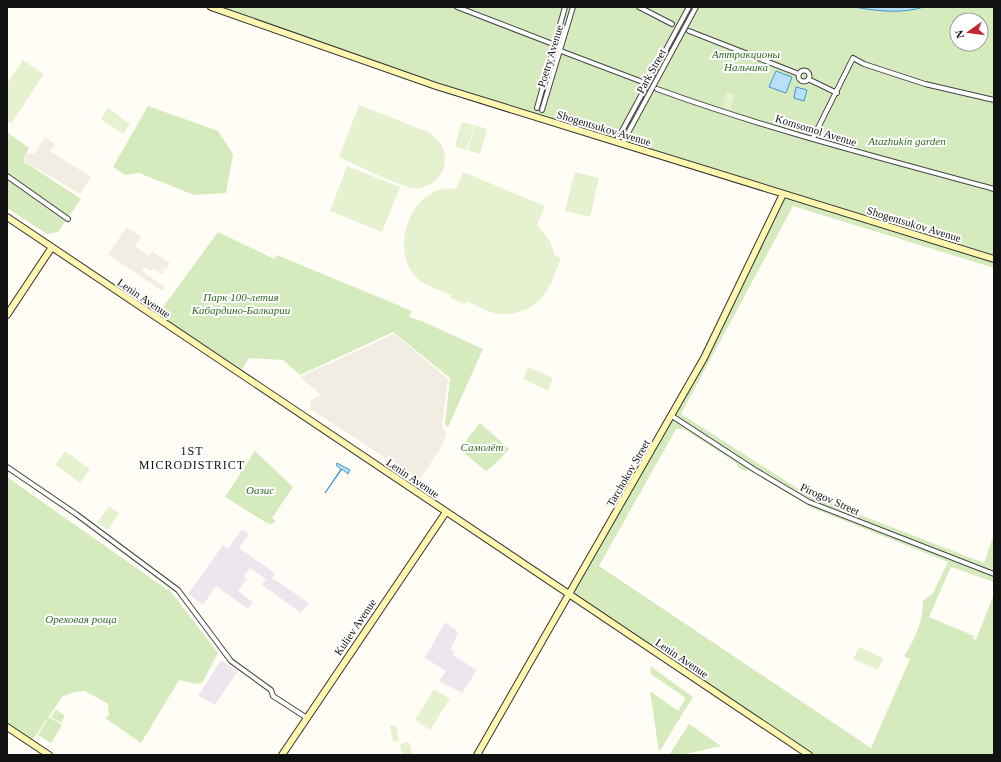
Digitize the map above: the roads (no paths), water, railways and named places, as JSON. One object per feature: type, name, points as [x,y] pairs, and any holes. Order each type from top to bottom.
[{"type":"street","name":"Shogentsukov Avenue","points":[[211,7],[415,79],[994,259]]},
{"type":"street","points":[[456,7],[560,47],[561,51],[640,81]]},
{"type":"street","name":"Poetry Avenue","points":[[537,108],[565,7]]},
{"type":"street","name":"Poetry Avenue","points":[[542,110],[573,7]]},
{"type":"street","points":[[639,7],[672,24]]},
{"type":"street","name":"Park Street","points":[[619,143],[689,7]]},
{"type":"street","name":"Park Street","points":[[619,143],[696,7]]},
{"type":"street","points":[[689,31],[799,74]]},
{"type":"street","points":[[814,138],[853,58],[864,64],[925,84],[994,100]]},
{"type":"street","points":[[799,74],[803,70],[808,72],[810,76],[808,79]]},
{"type":"street","points":[[799,74],[801,80],[808,79],[837,92]]},
{"type":"street","name":"Komsomol Avenue","points":[[657,89],[688,100],[814,138],[994,189]]},
{"type":"street","points":[[7,176],[68,219]]},
{"type":"street","name":"Tarchokov Street","points":[[477,755],[672,416],[720,327],[783,194]]},
{"type":"street","name":"Lenin Avenue","points":[[7,217],[808,755]]},
{"type":"street","points":[[7,315],[52,247]]},
{"type":"street","name":"Pirogov Street","points":[[672,416],[755,470],[809,502],[994,574]]},
{"type":"street","points":[[7,467],[76,514],[178,590],[231,661],[271,690],[273,696],[307,718]]},
{"type":"street","name":"Kuliev Avenue","points":[[282,755],[446,512]]},
{"type":"street","points":[[7,727],[49,755]]},
{"type":"water","points":[[854,7],[924,7],[907,11],[880,11]]},
{"type":"water","points":[[776,71],[792,77],[786,93],[769,87]]},
{"type":"water","points":[[796,87],[807,90],[804,101],[794,98]]},
{"type":"water","points":[[337,463],[350,470],[348,474],[342,469],[325,493],[341,469],[336,465]]},
{"type":"district","name":"1ST MICRODISTRICT","points":[[192,458]]},
{"type":"park label","name":"Аттракционы Нальчика","points":[[746,60]]},
{"type":"park label","name":"Atazhukin garden","points":[[907,141]]},
{"type":"park label","name":"Парк 100-летия Кабардино-Балкарии","points":[[241,303]]},
{"type":"park label","name":"Самолёт","points":[[482,447]]},
{"type":"park label","name":"Оазис","points":[[260,490]]},
{"type":"park label","name":"Ореховая роща","points":[[81,619]]}]
